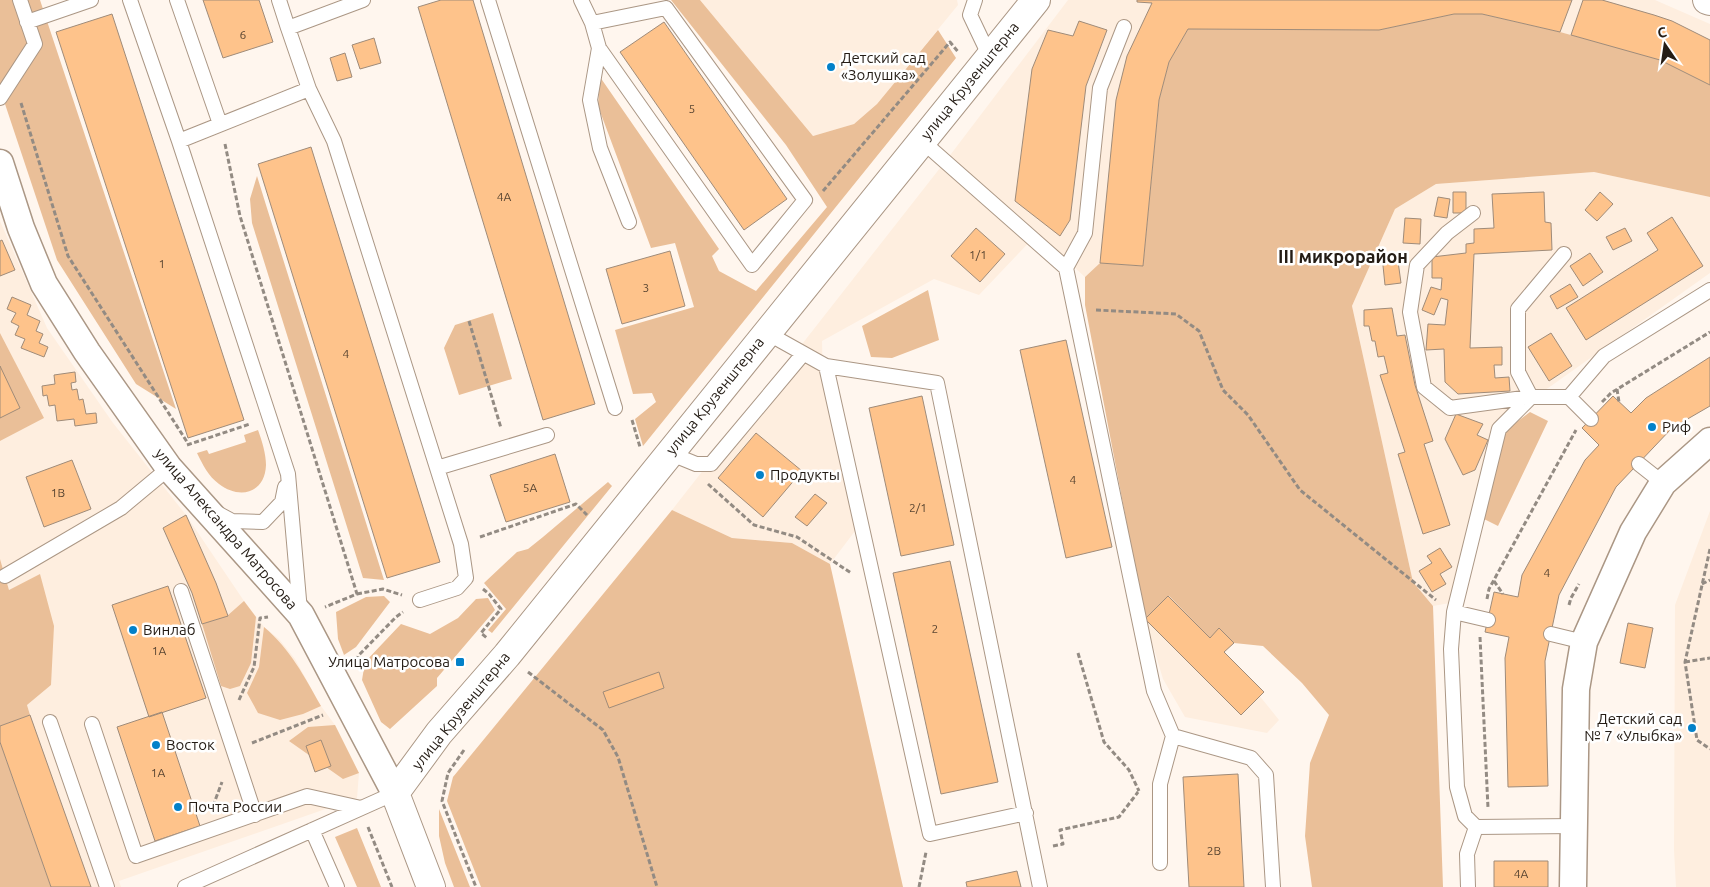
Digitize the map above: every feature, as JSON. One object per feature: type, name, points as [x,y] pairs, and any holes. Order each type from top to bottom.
[{"type":"street","name":"улица Крузенштерна","points":[[395,793],[439,733],[502,661],[1036,0]]},
{"type":"street","name":"улица Александра Матросова","points":[[0,163],[21,228],[44,284],[87,352],[164,461],[301,615],[395,793]]},
{"type":"street","points":[[1572,887],[1576,689],[1584,642],[1634,532],[1663,483],[1710,441]]},
{"type":"street","points":[[395,793],[431,887]]},
{"type":"lane","points":[[0,98],[35,44],[20,0]]},
{"type":"lane","points":[[27,22],[91,0]]},
{"type":"lane","points":[[130,0],[179,141],[288,474],[301,615]]},
{"type":"lane","points":[[177,0],[220,124]]},
{"type":"lane","points":[[279,0],[309,89],[334,141],[461,544],[466,578],[457,588],[420,600]]},
{"type":"lane","points":[[288,28],[363,0]]},
{"type":"lane","points":[[488,0],[615,408]]},
{"type":"lane","points":[[581,0],[592,22],[600,48],[752,266],[805,200],[666,8],[592,22]]},
{"type":"lane","points":[[975,0],[970,15],[990,57]]},
{"type":"lane","points":[[1066,268],[1085,233],[1100,88],[1124,27]]},
{"type":"lane","points":[[600,48],[590,100],[600,148],[629,222]]},
{"type":"lane","points":[[179,141],[309,89]]},
{"type":"lane","points":[[922,141],[1066,268],[1154,691],[1173,736],[1160,784],[1160,864]]},
{"type":"lane","points":[[1473,213],[1447,233],[1417,265],[1410,312],[1424,387],[1450,408],[1531,398],[1569,398],[1589,418]]},
{"type":"lane","points":[[1531,398],[1518,372],[1518,310],[1564,254]]},
{"type":"lane","points":[[1569,398],[1604,356],[1710,290]]},
{"type":"lane","points":[[767,333],[826,366],[937,383],[1040,887]]},
{"type":"lane","points":[[669,453],[696,464],[711,464],[803,354]]},
{"type":"lane","points":[[826,366],[930,834],[1026,813]]},
{"type":"lane","points":[[1531,398],[1499,429],[1454,612],[1451,649],[1457,787],[1465,816],[1483,827],[1574,826]]},
{"type":"lane","points":[[437,468],[547,435]]},
{"type":"lane","points":[[5,576],[121,508],[164,461]]},
{"type":"lane","points":[[1639,464],[1663,483]]},
{"type":"lane","points":[[201,504],[232,521],[263,522],[282,502],[288,474]]},
{"type":"lane","points":[[181,591],[255,815]]},
{"type":"lane","points":[[1454,612],[1485,619]]},
{"type":"lane","points":[[1551,634],[1584,642]]},
{"type":"lane","points":[[50,722],[107,887]]},
{"type":"lane","points":[[92,724],[136,856],[307,796],[361,808]]},
{"type":"lane","points":[[1173,736],[1251,758],[1266,776],[1273,887]]},
{"type":"lane","points":[[185,887],[203,883],[312,830],[395,793]]},
{"type":"lane","points":[[1468,887],[1467,854],[1483,827]]},
{"type":"lane","points":[[312,830],[336,887]]},
{"type":"path","points":[[817,198],[950,42],[962,58]]},
{"type":"path","points":[[13,78],[68,256],[188,445]]},
{"type":"path","points":[[220,124],[240,216],[357,594]]},
{"type":"path","points":[[1075,312],[1092,309],[1176,314],[1199,331],[1223,390],[1248,415],[1300,490],[1428,594],[1454,612]]},
{"type":"path","points":[[468,320],[498,419]]},
{"type":"path","points":[[1483,827],[1480,632],[1485,619],[1490,589],[1494,580],[1578,426],[1589,418],[1611,393],[1710,332]]},
{"type":"path","points":[[1617,389],[1619,402]]},
{"type":"path","points":[[615,408],[629,411],[640,448]]},
{"type":"path","points":[[164,461],[188,445],[270,418]]},
{"type":"path","points":[[696,464],[708,485],[754,525],[798,537],[875,588]]},
{"type":"path","points":[[461,544],[576,504]]},
{"type":"path","points":[[1710,549],[1685,662],[1697,740],[1710,749]]},
{"type":"path","points":[[466,578],[489,594],[501,609],[482,633],[486,638]]},
{"type":"path","points":[[1494,580],[1503,594]]},
{"type":"path","points":[[1702,584],[1710,580]]},
{"type":"path","points":[[334,604],[357,594],[383,589],[420,600]]},
{"type":"path","points":[[354,669],[358,656],[396,617],[420,600]]},
{"type":"path","points":[[238,708],[239,699],[254,667],[260,618],[301,615]]},
{"type":"path","points":[[1078,653],[1104,742],[1129,770],[1139,792]]},
{"type":"path","points":[[1685,662],[1710,658]]},
{"type":"path","points":[[527,672],[603,730],[618,757],[657,887]]},
{"type":"path","points":[[233,751],[327,714]]},
{"type":"path","points":[[469,743],[448,773],[442,801],[476,887]]},
{"type":"path","points":[[361,808],[392,887]]},
{"type":"path","points":[[1063,844],[1060,830],[1119,817]]},
{"type":"path","points":[[919,887],[930,834]]},
{"type":"shaded area","points":[[0,0],[40,0],[176,409],[136,384],[57,260],[0,89]]},
{"type":"shaded area","points":[[671,0],[700,0],[813,136],[854,124],[877,104],[938,30],[956,58],[643,446],[635,419],[656,402],[652,393],[633,394],[615,330],[694,307],[675,243],[651,248],[598,106],[600,77],[719,249],[712,256],[719,271],[756,291],[827,207],[786,145]]},
{"type":"shaded area","name":"Детский сад «Золушка»","points":[[700,0],[957,0],[958,5],[877,104],[854,124],[813,136]]},
{"type":"shaded area","points":[[1068,0],[1655,0],[1710,24],[1710,85],[1571,35],[1482,14],[1454,14],[1379,30],[1271,30],[1169,62],[1159,100],[1143,266],[1100,263],[1085,277],[1037,234],[979,295],[934,279],[822,341],[823,386],[855,531],[830,564],[792,543],[732,538],[672,510],[951,154]]},
{"type":"shaded area","points":[[1454,14],[1482,14],[1560,32],[1640,54],[1660,60],[1710,85],[1710,197],[1594,172],[1436,184],[1395,209],[1352,306],[1413,582],[1433,606],[1443,887],[1312,887],[1305,836],[1310,763],[1329,715],[1302,683],[1263,646],[1234,643],[1219,629],[1210,638],[1169,596],[1145,619],[1085,305],[1085,277],[1100,263],[1143,266],[1159,100],[1169,62],[1188,29],[1379,30]]},
{"type":"shaded area","points":[[1594,172],[1710,197],[1710,273],[1551,386],[1494,424],[1450,603],[1433,606],[1413,582],[1352,306],[1395,209],[1436,184]]},
{"type":"shaded area","points":[[257,176],[384,580],[363,578],[252,223],[250,199]]},
{"type":"shaded area","points":[[0,221],[47,328],[113,423],[186,515],[244,601],[264,627],[279,639],[295,659],[321,706],[335,725],[359,773],[357,798],[119,881],[121,887],[51,887],[0,742],[0,726],[30,715],[27,705],[51,685],[40,575],[9,590],[0,559],[0,441],[43,418],[0,333]]},
{"type":"shaded area","points":[[928,290],[939,340],[892,358],[871,357],[862,326]]},
{"type":"shaded area","points":[[493,313],[512,379],[459,395],[444,348],[455,325]]},
{"type":"shaded area","points":[[0,333],[44,418],[0,441]]},
{"type":"shaded area","points":[[1530,412],[1548,421],[1498,526],[1484,519],[1506,430]]},
{"type":"shaded area","points":[[258,430],[264,448],[266,465],[265,475],[256,488],[250,491],[235,492],[215,481],[197,453],[207,450],[209,454],[246,442],[244,435]]},
{"type":"shaded area","points":[[608,482],[612,486],[492,633],[488,630],[506,609],[484,583],[517,552],[528,549]]},
{"type":"shaded area","points":[[672,510],[732,538],[792,543],[830,564],[903,887],[481,887],[447,801],[453,777]]},
{"type":"shaded area","name":"Детский сад № 7 «Улыбка»","points":[[1710,511],[1710,887],[1676,887],[1674,850],[1675,605]]},
{"type":"shaded area","points":[[0,559],[9,590],[40,574],[54,626],[51,685],[27,705],[30,715],[0,726]]},
{"type":"shaded area","points":[[384,596],[390,602],[356,647],[344,655],[338,639],[336,612],[366,597]]},
{"type":"shaded area","points":[[1168,596],[1210,638],[1219,628],[1234,643],[1225,653],[1279,720],[1267,733],[1185,717],[1163,679],[1145,619]]},
{"type":"shaded area","points":[[488,598],[495,610],[437,678],[437,686],[390,729],[381,722],[362,680],[365,662],[401,624],[430,634],[458,618],[476,599]]},
{"type":"shaded area","points":[[244,601],[256,617],[251,663],[240,686],[230,689],[221,686],[202,624],[227,616]]},
{"type":"shaded area","points":[[264,627],[289,654],[321,706],[303,714],[280,720],[258,713],[247,693],[259,667]]},
{"type":"shaded area","points":[[335,725],[359,773],[343,779],[289,741],[308,727]]},
{"type":"shaded area","points":[[0,742],[51,887],[0,887]]},
{"type":"shaded area","points":[[439,809],[470,887],[454,887],[445,863],[439,836]]},
{"type":"shaded area","points":[[357,828],[381,887],[357,887],[335,837]]},
{"type":"building","points":[[203,0],[259,0],[273,42],[223,58]]},
{"type":"building","points":[[441,0],[473,0],[595,404],[543,420],[418,7]]},
{"type":"building","points":[[1137,0],[1572,0],[1560,32],[1482,14],[1454,14],[1379,30],[1188,29],[1169,62],[1159,100],[1143,266],[1100,263],[1116,100],[1127,56],[1152,3],[1137,2]]},
{"type":"building","points":[[1583,0],[1602,0],[1654,15],[1672,21],[1710,40],[1710,85],[1660,60],[1571,35]]},
{"type":"building","points":[[112,14],[244,420],[188,438],[56,32]]},
{"type":"building","points":[[1079,21],[1107,30],[1086,86],[1070,220],[1060,236],[1015,201],[1032,69],[1048,30],[1073,36]]},
{"type":"building","points":[[664,22],[787,199],[744,230],[620,52]]},
{"type":"building","points":[[374,38],[381,63],[360,69],[352,45]]},
{"type":"building","points":[[345,53],[352,77],[337,81],[330,58]]},
{"type":"building","points":[[311,147],[440,562],[387,578],[258,164]]},
{"type":"building","points":[[1453,192],[1466,192],[1466,213],[1453,213]]},
{"type":"building","points":[[1544,192],[1545,222],[1551,223],[1552,250],[1474,254],[1470,348],[1502,347],[1502,365],[1494,365],[1495,378],[1509,377],[1510,391],[1458,394],[1445,382],[1444,349],[1426,350],[1428,324],[1445,325],[1448,300],[1441,298],[1434,315],[1422,310],[1431,287],[1441,290],[1442,278],[1432,278],[1432,257],[1466,253],[1466,244],[1474,243],[1474,229],[1494,228],[1492,194]]},
{"type":"building","points":[[1600,192],[1613,204],[1597,221],[1585,210]]},
{"type":"building","points":[[1438,197],[1450,199],[1447,218],[1434,216]]},
{"type":"building","points":[[1672,217],[1703,266],[1586,340],[1566,308],[1658,250],[1647,233]]},
{"type":"building","points":[[1405,218],[1421,219],[1420,244],[1403,243]]},
{"type":"building","points":[[976,228],[1005,254],[980,282],[951,256]]},
{"type":"building","points":[[1625,228],[1632,241],[1613,250],[1606,237]]},
{"type":"building","points":[[2,240],[15,270],[0,276],[0,241]]},
{"type":"building","points":[[670,251],[685,306],[622,324],[606,269]]},
{"type":"building","points":[[1590,253],[1603,272],[1583,286],[1570,266]]},
{"type":"building","points":[[1397,254],[1401,283],[1385,285],[1382,256]]},
{"type":"building","points":[[1570,284],[1578,297],[1557,309],[1550,296]]},
{"type":"building","points":[[12,297],[31,305],[27,315],[40,321],[36,331],[43,334],[39,343],[48,347],[44,357],[21,348],[25,339],[15,335],[19,326],[11,322],[16,313],[7,309]]},
{"type":"building","points":[[1392,308],[1397,336],[1405,335],[1415,385],[1433,441],[1424,444],[1450,525],[1423,534],[1398,454],[1405,452],[1380,375],[1388,373],[1384,356],[1378,357],[1375,341],[1372,341],[1369,326],[1364,326],[1364,310]]},
{"type":"building","points":[[1551,333],[1572,366],[1549,381],[1528,347]]},
{"type":"building","points":[[1066,340],[1112,547],[1066,558],[1020,350]]},
{"type":"building","points":[[1710,357],[1710,406],[1672,428],[1616,487],[1559,595],[1545,661],[1548,786],[1508,787],[1505,658],[1509,637],[1485,632],[1494,592],[1518,597],[1522,575],[1585,460],[1599,445],[1582,428],[1613,396],[1631,413],[1646,398]]},
{"type":"building","points":[[0,366],[20,408],[0,418]]},
{"type":"building","points":[[75,372],[76,382],[71,383],[72,390],[77,389],[79,400],[83,399],[86,414],[96,413],[97,423],[75,426],[74,419],[57,421],[55,405],[49,406],[47,395],[43,396],[42,386],[55,384],[54,375]]},
{"type":"building","points":[[922,396],[954,545],[901,556],[869,408]]},
{"type":"building","points":[[1456,414],[1483,424],[1477,435],[1488,440],[1475,470],[1463,475],[1445,439]]},
{"type":"building","name":"Продукты","points":[[756,433],[802,471],[763,517],[718,478]]},
{"type":"building","points":[[555,454],[570,502],[506,522],[490,475]]},
{"type":"building","points":[[72,460],[91,509],[44,527],[26,477]]},
{"type":"building","points":[[815,494],[827,503],[807,526],[795,517]]},
{"type":"building","points":[[186,515],[216,583],[228,616],[202,624],[192,593],[163,528]]},
{"type":"building","points":[[1440,548],[1452,567],[1440,574],[1446,584],[1432,592],[1419,571],[1432,563],[1427,556]]},
{"type":"building","points":[[950,561],[998,782],[941,794],[893,573]]},
{"type":"building","points":[[168,586],[206,698],[149,717],[112,605]]},
{"type":"building","points":[[1168,596],[1210,638],[1219,628],[1234,643],[1224,652],[1264,692],[1241,715],[1145,619]]},
{"type":"building","points":[[1628,623],[1653,628],[1645,668],[1620,663]]},
{"type":"building","points":[[659,672],[664,688],[609,708],[603,692]]},
{"type":"building","points":[[162,712],[200,826],[155,841],[117,727]]},
{"type":"building","points":[[30,715],[91,887],[51,887],[0,742],[0,726]]},
{"type":"building","points":[[321,740],[331,766],[315,772],[306,746]]},
{"type":"building","points":[[1238,774],[1244,887],[1189,887],[1183,777]]},
{"type":"building","points":[[1494,861],[1548,861],[1548,887],[1494,887]]},
{"type":"building","points":[[1017,871],[1021,887],[967,887],[966,882]]},
{"type":"place","name":"Детский сад «Золушка»","points":[[831,67]]},
{"type":"place","name":"Риф","points":[[1652,427]]},
{"type":"place","name":"Продукты","points":[[760,475]]},
{"type":"place","name":"Винлаб","points":[[133,630]]},
{"type":"place","name":"Улица Матросова","points":[[460,662]]},
{"type":"place","name":"Детский сад № 7 «Улыбка»","points":[[1692,728]]},
{"type":"place","name":"Восток","points":[[156,745]]},
{"type":"place","name":"Почта России","points":[[178,807]]},
{"type":"district","name":"III микрорайон","points":[[1343,257]]}]
